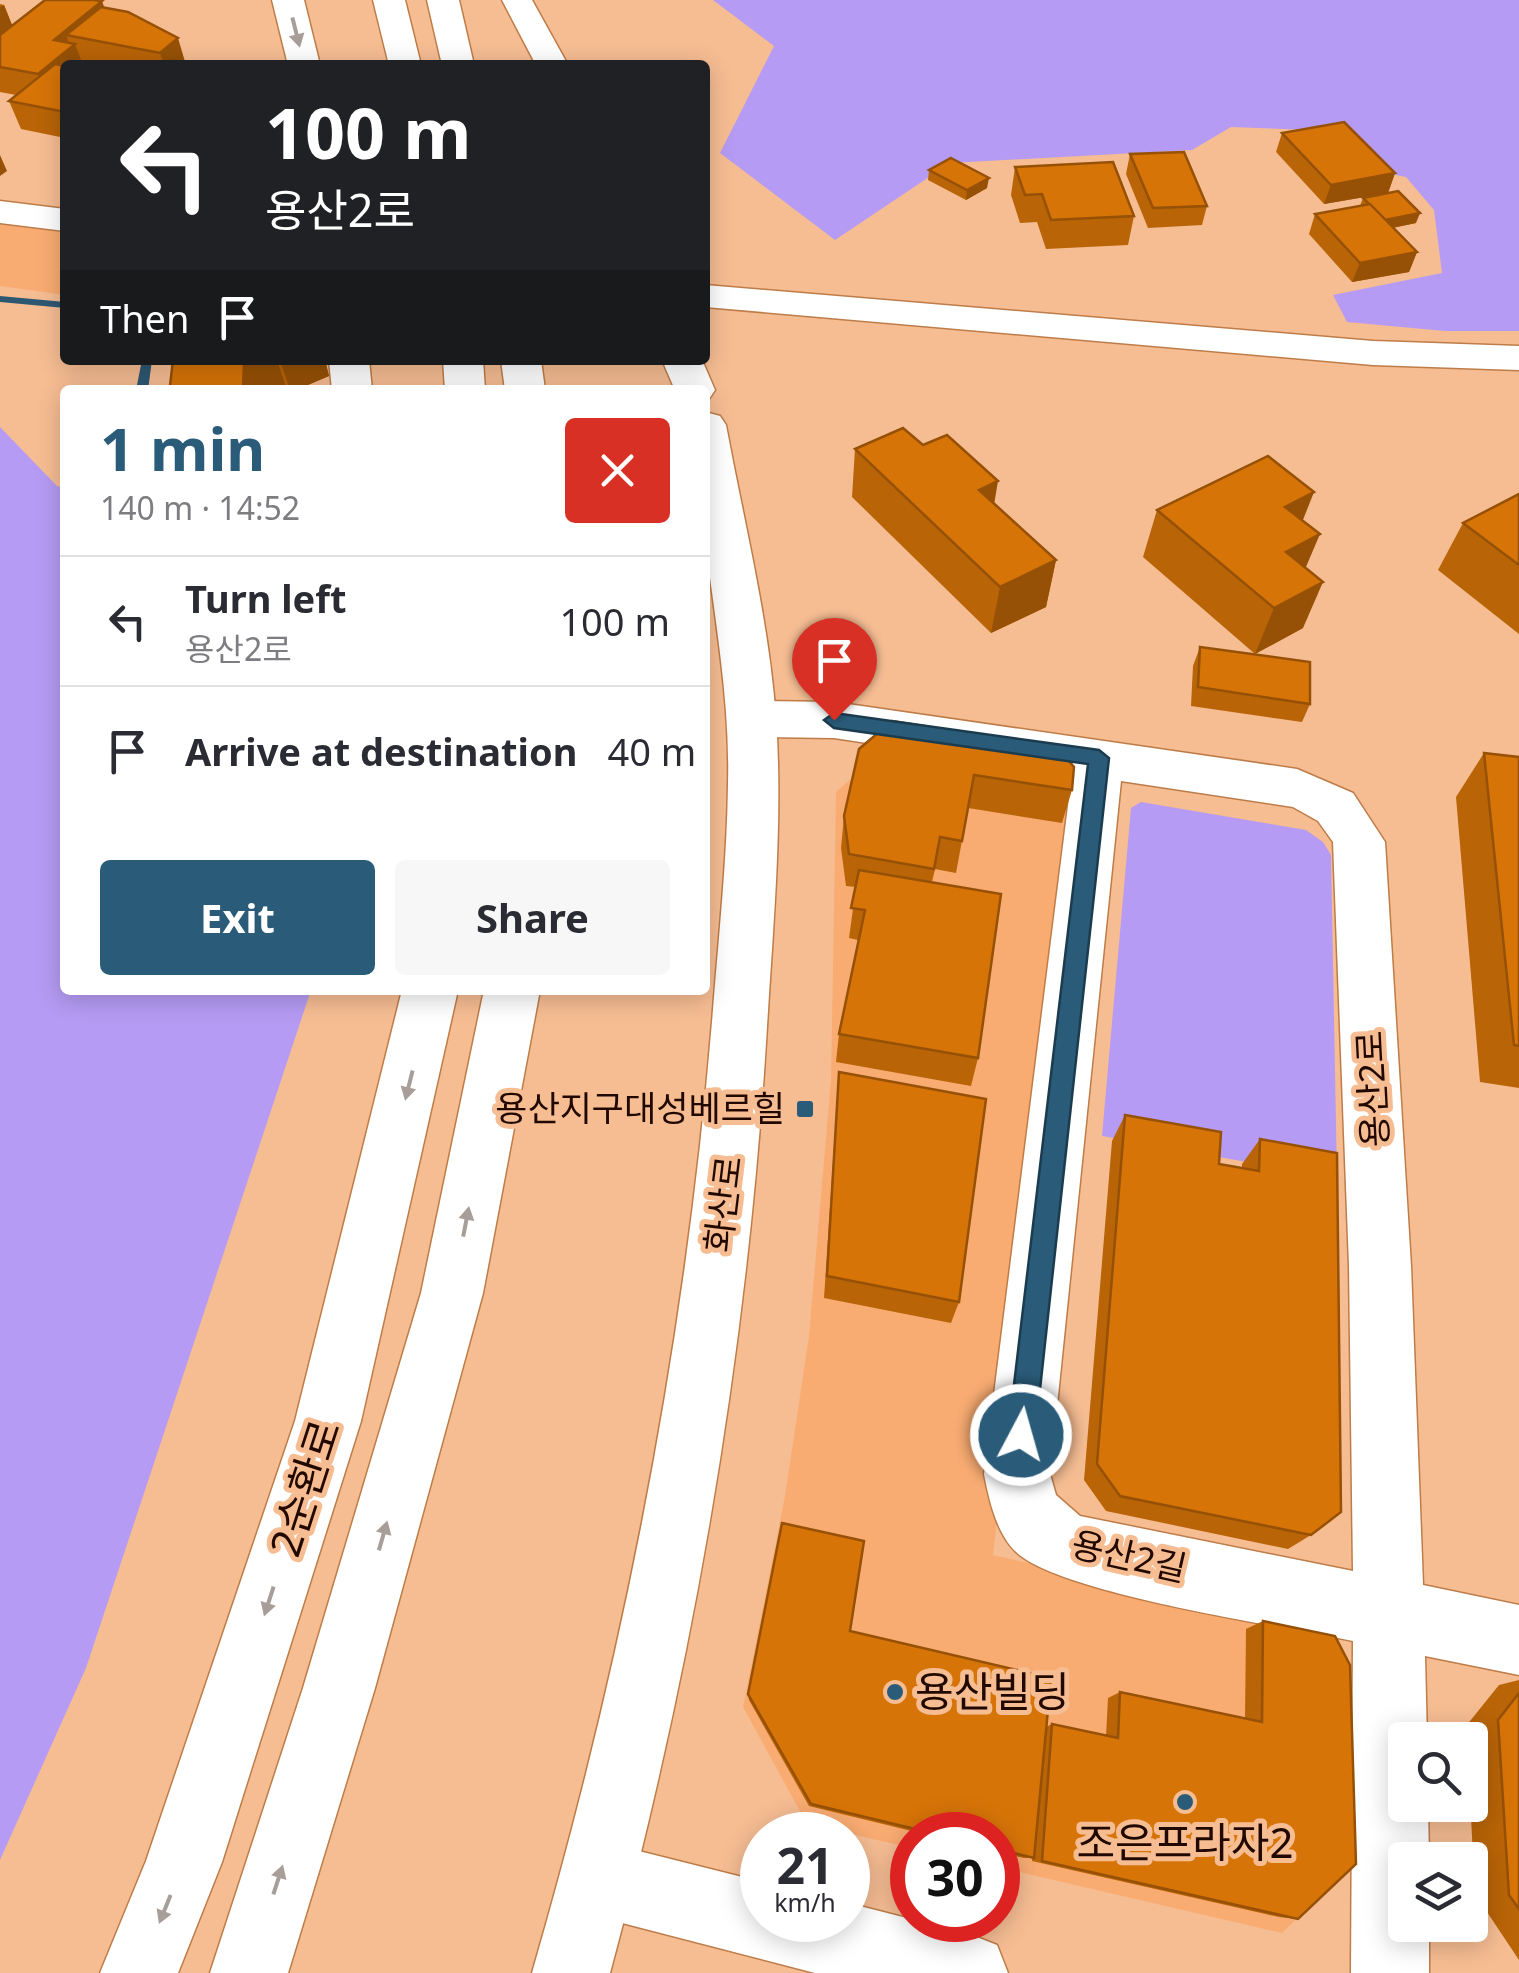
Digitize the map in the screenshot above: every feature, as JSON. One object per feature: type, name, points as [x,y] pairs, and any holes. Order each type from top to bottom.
[{"type":"main road","points":[[288,0],[303,60]]},
{"type":"main road","points":[[390,0],[403,60]]},
{"type":"main road","points":[[443,0],[457,60]]},
{"type":"main road","points":[[518,0],[549,60]]},
{"type":"main road","points":[[475,60],[476,8]]},
{"type":"main road","points":[[0,212],[60,219]]},
{"type":"main road","points":[[710,296],[1373,353],[1519,358]]},
{"type":"main road","name":"화산로","points":[[571,1973],[636,1730],[699,1398],[736,1107],[752,847],[752,720],[710,455]]},
{"type":"main road","name":"용산2로","points":[[752,720],[834,720],[1099,758],[1318,794],[1346,814],[1359,842],[1375,1098],[1390,1611],[1390,1973]]},
{"type":"main road","name":"용산2길","points":[[1099,758],[1016,1474],[1024,1512],[1046,1536],[1071,1548],[1519,1640]]},
{"type":"main road","name":"2순환로","points":[[140,1973],[184,1862],[328,1421],[429,995]]},
{"type":"main road","points":[[249,1973],[340,1688],[452,1293],[511,995]]},
{"type":"main road","points":[[599,1879],[970,1973]]},
{"type":"shaded area","points":[[713,0],[1519,0],[1519,331],[1445,331],[1347,322],[1333,295],[1442,273],[1434,210],[1406,177],[1376,171],[1335,131],[1231,127],[1192,150],[950,163],[835,240],[720,153],[774,46]]},
{"type":"shaded area","points":[[0,219],[60,227],[60,294],[0,286]]},
{"type":"shaded area","points":[[0,427],[60,487],[60,995],[309,995],[86,1668],[0,1860]]},
{"type":"shaded area","points":[[885,749],[1053,775],[1077,804],[993,1555],[1316,1628],[1349,1868],[1282,1933],[1020,1872],[1020,1812],[890,1812],[890,1843],[870,1838],[870,1812],[800,1812],[743,1707],[785,1496],[809,1336],[831,1079],[836,792]]},
{"type":"shaded area","points":[[1141,802],[1306,830],[1323,842],[1331,855],[1337,1178],[1102,1136],[1131,808]]},
{"type":"building","points":[[45,0],[102,1],[54,40],[75,44],[38,74],[0,67],[0,35]]},
{"type":"building","points":[[101,7],[128,12],[178,38],[160,53],[66,35]]},
{"type":"building","points":[[55,64],[60,65],[60,111],[9,101]]},
{"type":"building","points":[[1344,122],[1395,173],[1331,185],[1282,133]]},
{"type":"building","points":[[1184,152],[1207,206],[1153,208],[1130,154]]},
{"type":"building","points":[[951,158],[989,178],[967,190],[929,170]]},
{"type":"building","points":[[1113,162],[1134,216],[1051,220],[1042,194],[1025,195],[1015,167]]},
{"type":"building","points":[[1398,191],[1420,213],[1385,220],[1363,198]]},
{"type":"building","points":[[1370,204],[1417,252],[1360,263],[1315,214]]},
{"type":"building","points":[[172,365],[244,365],[243,385],[170,385]]},
{"type":"building","points":[[903,428],[923,445],[947,435],[998,481],[979,490],[1056,560],[1000,587],[855,449]]},
{"type":"building","points":[[1268,456],[1314,492],[1285,507],[1320,534],[1286,552],[1323,582],[1274,608],[1157,510]]},
{"type":"building","points":[[1519,494],[1519,565],[1463,523]]},
{"type":"building","points":[[1200,647],[1310,662],[1310,704],[1198,687]]},
{"type":"building","points":[[892,721],[1057,747],[1074,767],[1072,790],[974,775],[962,841],[940,837],[934,869],[849,854],[844,816],[859,749]]},
{"type":"building","points":[[1484,753],[1519,757],[1519,1046],[1514,1045]]},
{"type":"building","points":[[859,870],[1001,894],[978,1058],[839,1034],[865,910],[851,908]]},
{"type":"building","points":[[839,1072],[986,1099],[959,1302],[827,1276]]},
{"type":"building","points":[[1125,1115],[1221,1132],[1219,1164],[1259,1171],[1260,1139],[1337,1153],[1341,1512],[1311,1535],[1120,1496],[1097,1464]]},
{"type":"building","name":"용산빌딩","points":[[782,1523],[864,1541],[850,1631],[1051,1678],[1034,1858],[1020,1854],[1020,1812],[890,1812],[890,1823],[870,1818],[870,1812],[844,1812],[811,1804],[748,1694]]},
{"type":"building","name":"조은프라자2","points":[[1263,1621],[1335,1636],[1350,1665],[1356,1864],[1298,1919],[1042,1861],[1052,1724],[1118,1738],[1120,1692],[1262,1722]]},
{"type":"building","points":[[1519,1693],[1519,1909],[1509,1895],[1498,1720]]},
{"type":"waterway","points":[[0,299],[60,305]]},
{"type":"waterway","points":[[143,385],[146,365]]},
{"type":"place","name":"용산지구대성베르힐","points":[[805,1109]]},
{"type":"place","name":"용산빌딩","points":[[895,1692]]},
{"type":"place","name":"조은프라자2","points":[[1185,1802]]},
{"type":"route","points":[[834,720],[1099,758],[1021,1435]]}]
